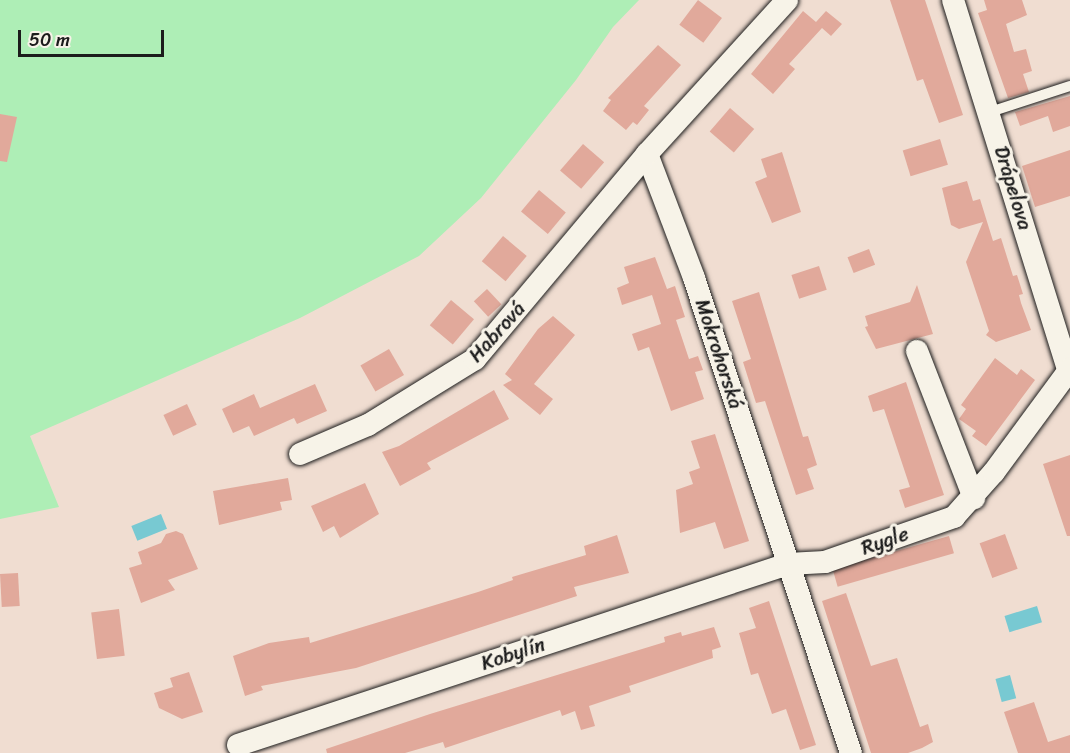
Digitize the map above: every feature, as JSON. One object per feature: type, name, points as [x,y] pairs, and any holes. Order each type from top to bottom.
[{"type":"street","points":[[647,154],[787,0]]},
{"type":"street","name":"Drápelova","points":[[953,0],[990,112],[1069,372]]},
{"type":"street","name":"Habrová","points":[[300,454],[368,425],[475,359],[647,154]]},
{"type":"street","name":"Mokrohorská","points":[[647,154],[694,278],[851,753]]},
{"type":"street","points":[[917,351],[974,498]]},
{"type":"street","name":"Rygle","points":[[788,564],[825,562],[954,517],[974,498],[1069,372]]},
{"type":"street","name":"Kobylín","points":[[238,745],[788,564]]},
{"type":"lane","points":[[990,112],[1070,86]]},
{"type":"green space","points":[[0,0],[639,0],[613,27],[576,80],[481,198],[419,256],[300,318],[30,436],[59,507],[0,519]]},
{"type":"water","points":[[161,514],[167,529],[137,541],[131,526]]},
{"type":"water","points":[[1037,606],[1042,622],[1009,632],[1004,616]]},
{"type":"water","points":[[1010,675],[1016,698],[1002,702],[996,679]]},
{"type":"building","points":[[698,0],[722,18],[703,43],[679,25]]},
{"type":"building","points":[[890,0],[925,0],[963,115],[939,123],[923,79],[917,81]]},
{"type":"building","points":[[984,0],[1022,0],[1027,15],[1006,24],[1014,52],[1026,49],[1032,71],[1023,74],[1029,92],[1008,98],[978,13],[987,10]]},
{"type":"building","points":[[803,11],[816,22],[826,11],[842,24],[831,36],[822,28],[789,64],[795,69],[773,94],[751,74]]},
{"type":"building","points":[[658,45],[681,65],[644,106],[649,110],[637,125],[633,122],[626,130],[603,111],[611,100],[608,98]]},
{"type":"building","points":[[1070,96],[1070,126],[1053,132],[1048,116],[1020,126],[1015,112]]},
{"type":"building","points":[[730,108],[754,129],[734,152],[710,131]]},
{"type":"building","points":[[0,114],[17,117],[7,162],[0,161]]},
{"type":"building","points":[[940,139],[948,165],[911,176],[903,150]]},
{"type":"building","points":[[583,144],[604,162],[581,189],[560,170]]},
{"type":"building","points":[[1070,150],[1070,196],[1035,207],[1022,166]]},
{"type":"building","points":[[782,152],[801,212],[772,223],[755,182],[767,177],[761,159]]},
{"type":"building","points":[[967,181],[973,201],[980,199],[993,241],[1001,238],[1013,276],[1017,275],[1023,294],[1019,295],[1021,303],[1031,330],[996,342],[986,335],[989,331],[966,262],[983,222],[959,229],[951,225],[942,188]]},
{"type":"building","points":[[539,190],[566,212],[548,234],[521,211]]},
{"type":"building","points":[[503,236],[527,256],[506,281],[482,261]]},
{"type":"building","points":[[869,249],[875,265],[854,273],[848,257]]},
{"type":"building","points":[[655,257],[667,289],[675,286],[685,317],[676,320],[689,359],[698,356],[703,370],[695,372],[704,399],[671,411],[649,347],[638,351],[632,334],[661,324],[652,295],[622,305],[617,288],[629,283],[624,267]]},
{"type":"building","points":[[819,266],[827,290],[799,299],[791,275]]},
{"type":"building","points":[[917,285],[933,334],[876,349],[865,327],[868,326],[865,316],[910,302]]},
{"type":"building","points":[[487,289],[501,304],[488,317],[474,301]]},
{"type":"building","points":[[759,292],[803,437],[808,436],[817,465],[807,469],[814,489],[796,495],[765,401],[756,403],[743,362],[751,359],[732,301]]},
{"type":"building","points":[[451,300],[474,319],[453,345],[430,325]]},
{"type":"building","points":[[553,316],[575,335],[534,384],[553,399],[540,415],[503,385],[512,380],[505,374],[538,329]]},
{"type":"building","points":[[389,349],[404,375],[375,391],[360,366]]},
{"type":"building","points":[[995,358],[1017,375],[1021,369],[1035,380],[986,446],[972,436],[976,431],[959,419],[966,409],[961,405]]},
{"type":"building","points":[[906,382],[944,495],[905,508],[899,490],[910,487],[884,409],[873,412],[868,396]]},
{"type":"building","points":[[315,384],[327,411],[297,424],[294,418],[254,436],[249,426],[233,433],[222,409],[254,394],[260,408]]},
{"type":"building","points":[[494,390],[509,419],[427,463],[431,469],[400,486],[382,452],[399,446]]},
{"type":"building","points":[[187,404],[197,425],[173,436],[163,415]]},
{"type":"building","points":[[715,434],[749,541],[724,549],[715,522],[680,533],[676,490],[693,484],[689,472],[700,468],[691,441]]},
{"type":"building","points":[[1070,455],[1070,536],[1067,536],[1043,464]]},
{"type":"building","points":[[288,478],[292,500],[280,502],[282,510],[219,525],[213,491]]},
{"type":"building","points":[[365,483],[379,514],[340,538],[334,526],[323,532],[311,506]]},
{"type":"building","points":[[176,531],[183,534],[198,569],[168,580],[175,590],[141,603],[129,568],[142,564],[138,552],[161,543],[166,534]]},
{"type":"building","points":[[1005,534],[1018,569],[992,578],[980,543]]},
{"type":"building","points":[[617,535],[629,573],[574,587],[577,596],[356,668],[261,686],[263,690],[245,696],[233,656],[269,643],[309,637],[310,643],[478,592],[513,580],[512,577],[586,555],[584,546]]},
{"type":"building","points":[[949,536],[954,553],[838,587],[833,569]]},
{"type":"building","points":[[18,573],[20,606],[2,607],[0,574]]},
{"type":"building","points":[[846,593],[871,666],[897,658],[920,727],[928,724],[933,742],[922,748],[908,753],[871,753],[822,601]]},
{"type":"building","points":[[769,601],[816,745],[800,750],[786,709],[772,714],[758,673],[751,675],[739,633],[756,628],[749,608]]},
{"type":"building","points":[[119,609],[125,656],[97,659],[91,612]]},
{"type":"building","points":[[714,627],[721,647],[712,650],[713,658],[629,686],[631,692],[589,706],[595,726],[581,730],[575,711],[562,716],[560,710],[445,748],[443,742],[405,753],[327,753],[326,749],[430,714],[665,642],[664,637],[681,632],[682,636]]},
{"type":"building","points":[[189,672],[203,712],[182,719],[159,708],[154,693],[173,687],[170,678]]},
{"type":"building","points":[[1034,702],[1048,742],[1070,735],[1070,753],[1018,753],[1004,712]]}]
